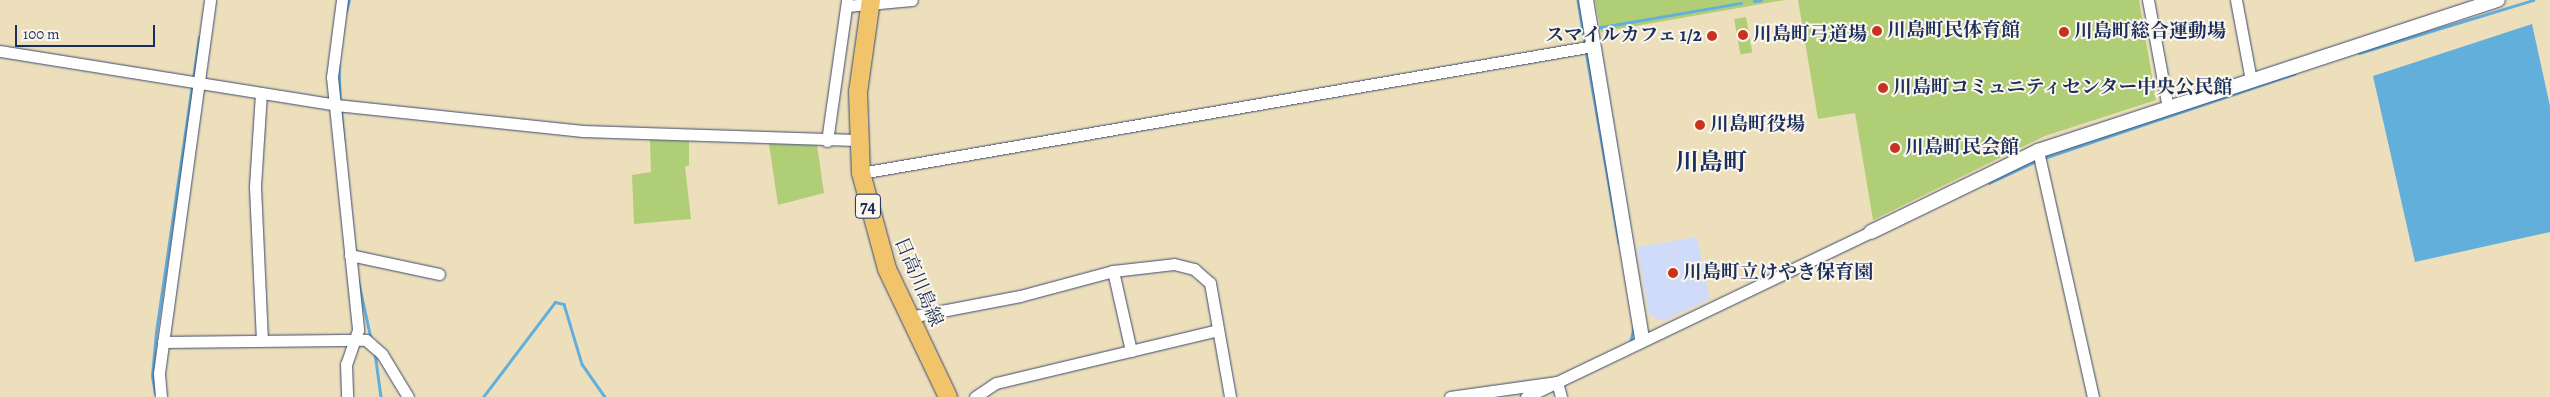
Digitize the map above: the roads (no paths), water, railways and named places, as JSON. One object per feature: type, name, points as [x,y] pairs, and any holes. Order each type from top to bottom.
[{"type":"main road","name":"日高川島線","points":[[871,4],[858,85],[858,140],[861,173],[887,269],[948,397]]},
{"type":"street","points":[[161,397],[163,342],[197,83],[210,0]]},
{"type":"street","points":[[342,0],[332,77],[350,255],[356,338],[346,364],[347,397]]},
{"type":"street","points":[[827,141],[838,82],[847,3],[871,4],[912,0]]},
{"type":"street","points":[[1586,0],[1642,339]]},
{"type":"street","points":[[2148,0],[2168,108]]},
{"type":"street","points":[[2236,0],[2251,80]]},
{"type":"street","points":[[1526,397],[1642,339],[1871,232],[2038,151],[2498,0]]},
{"type":"street","points":[[861,173],[1593,46]]},
{"type":"street","points":[[0,51],[336,105],[583,131],[827,141],[858,140]]},
{"type":"street","points":[[838,82],[858,85]]},
{"type":"street","points":[[261,93],[255,187],[262,340]]},
{"type":"street","points":[[2038,151],[2094,397]]},
{"type":"street","points":[[350,255],[439,274]]},
{"type":"street","points":[[910,317],[1020,296],[1113,271],[1174,264],[1194,269],[1210,283],[1230,397]]},
{"type":"street","points":[[1113,271],[1131,351]]},
{"type":"street","points":[[975,397],[996,383],[1218,330]]},
{"type":"street","points":[[163,342],[356,338],[373,344],[408,397]]},
{"type":"street","points":[[1450,397],[1558,382]]},
{"type":"street","points":[[1558,382],[1561,397]]},
{"type":"water","points":[[2532,24],[2550,106],[2550,232],[2415,262],[2373,76]]},
{"type":"waterway","points":[[346,11],[349,0]]},
{"type":"waterway","points":[[1578,0],[1585,43]]},
{"type":"waterway","points":[[1754,1],[1761,0]]},
{"type":"waterway","points":[[2359,53],[2533,0]]},
{"type":"waterway","points":[[1596,28],[1741,3]]},
{"type":"waterway","points":[[193,79],[199,37]]},
{"type":"waterway","points":[[1586,51],[1619,242]]},
{"type":"waterway","points":[[339,65],[340,100]]},
{"type":"waterway","points":[[2044,158],[2294,74]]},
{"type":"waterway","points":[[155,393],[152,376],[156,332],[192,84]]},
{"type":"waterway","points":[[341,108],[344,140]]},
{"type":"waterway","points":[[1989,183],[2036,161]]},
{"type":"waterway","points":[[358,279],[371,338]]},
{"type":"waterway","points":[[483,397],[555,302],[564,304],[582,364],[605,397]]},
{"type":"waterway","points":[[1630,343],[1634,326]]},
{"type":"waterway","points":[[375,353],[381,397]]},
{"type":"place","name":"川島町民体育館","points":[[1877,31]]},
{"type":"place","name":"川島町総合運動場","points":[[2064,32]]},
{"type":"place","name":"川島町弓道場","points":[[1743,35]]},
{"type":"place","name":"スマイルカフェ 1/2","points":[[1712,36]]},
{"type":"place","name":"川島町コミュニティセンター中央公民館","points":[[1883,88]]},
{"type":"place","name":"川島町役場","points":[[1700,125]]},
{"type":"place","name":"川島町民会館","points":[[1895,148]]},
{"type":"place","name":"川島町立けやき保育園","points":[[1673,273]]},
{"type":"district","name":"川島町","points":[[1711,163]]}]
